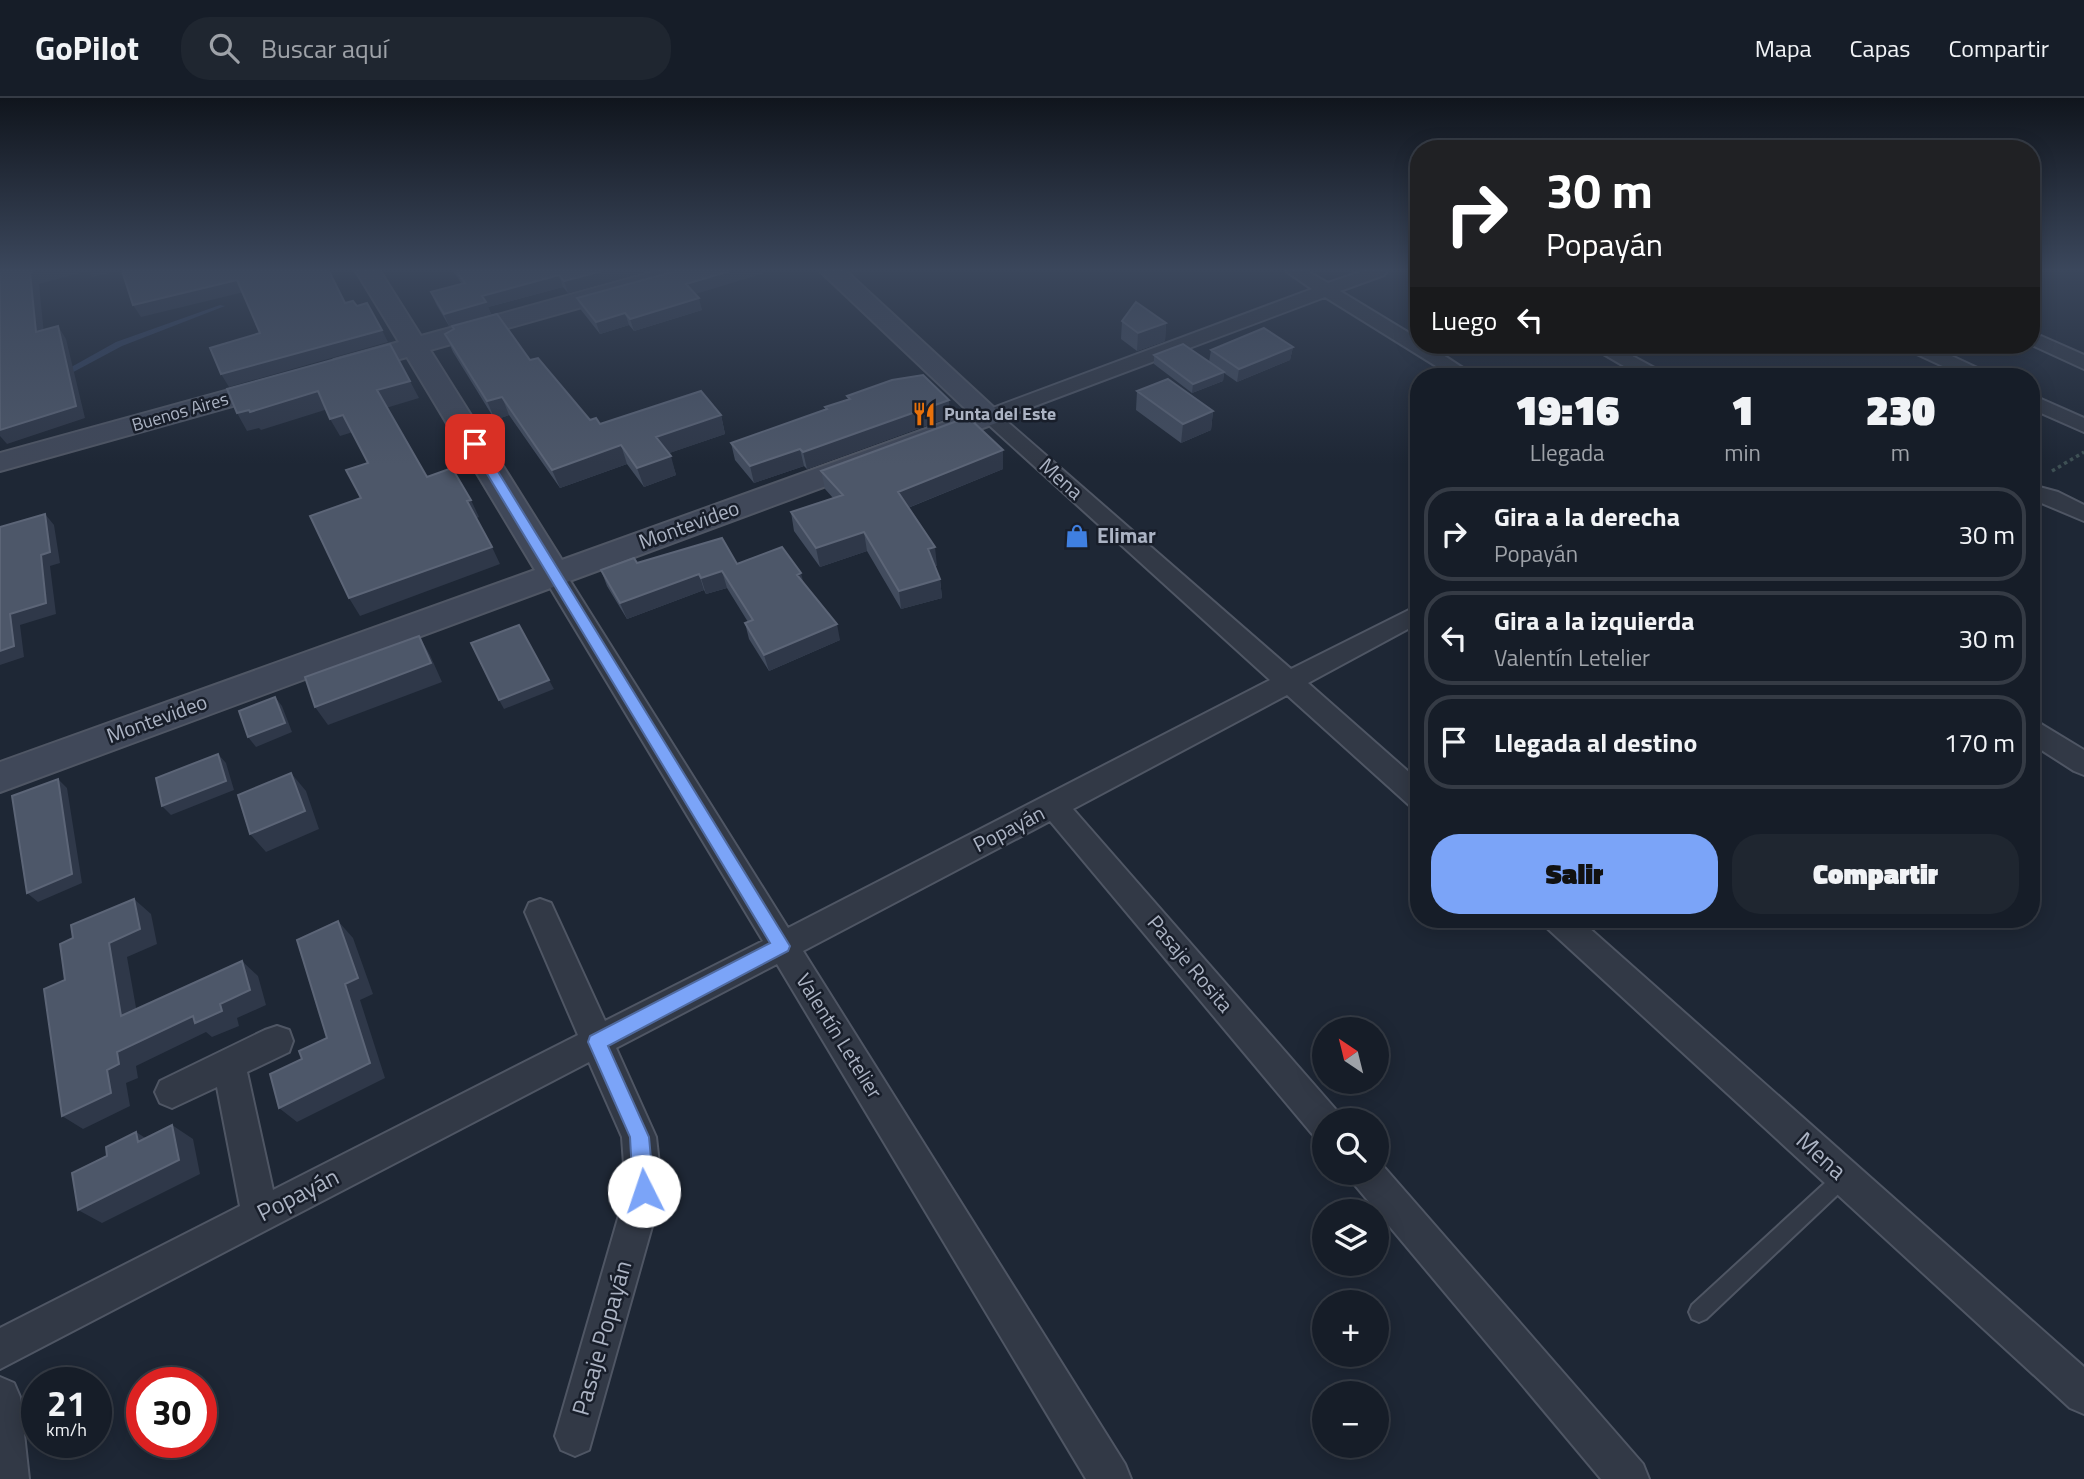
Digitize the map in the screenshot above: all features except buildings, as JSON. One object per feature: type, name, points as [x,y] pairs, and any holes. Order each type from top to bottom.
[{"type":"street","name":"Valentín Letelier","points":[[408,335],[1110,1479]]},
{"type":"street","name":"Buenos Aires","points":[[0,462],[453,335]]},
{"type":"street","name":"Mena","points":[[902,335],[1410,789]]},
{"type":"street","name":"Montevideo","points":[[0,777],[1204,335]]},
{"type":"street","points":[[2041,342],[2084,363]]},
{"type":"street","points":[[1429,354],[1452,368]]},
{"type":"street","points":[[1615,354],[1641,368]]},
{"type":"street","points":[[1932,354],[1962,368]]},
{"type":"street","points":[[2040,405],[2084,426]]},
{"type":"street","points":[[2040,486],[2050,497],[2084,514]]},
{"type":"street","name":"Popayán","points":[[0,1349],[1054,806],[1410,619]]},
{"type":"street","points":[[2040,736],[2084,764]]},
{"type":"street","name":"Pasaje Rosita","points":[[1054,806],[1312,1108]]},
{"type":"street","points":[[540,912],[597,1042]]},
{"type":"street","name":"Mena","points":[[1568,928],[2084,1394]]},
{"type":"street","points":[[172,1092],[277,1041]]},
{"type":"street","name":"Pasaje Popayán","points":[[575,1436],[644,1191],[639,1137],[597,1042]]},
{"type":"street","points":[[229,1065],[260,1215]]},
{"type":"street","points":[[1378,1185],[1628,1479]]},
{"type":"street","points":[[0,1396],[8,1479]]},
{"type":"lane","points":[[1699,1312],[1844,1177]]},
{"type":"path","points":[[2040,483],[2084,452]]},
{"type":"waterway","points":[[61,375],[119,344],[142,335]]},
{"type":"place","name":"Punta del Este","points":[[924,414]]},
{"type":"place","name":"Elimar","points":[[1077,536]]},
{"type":"route","points":[[475,444],[781,946],[597,1042],[639,1137],[644,1191]]}]
